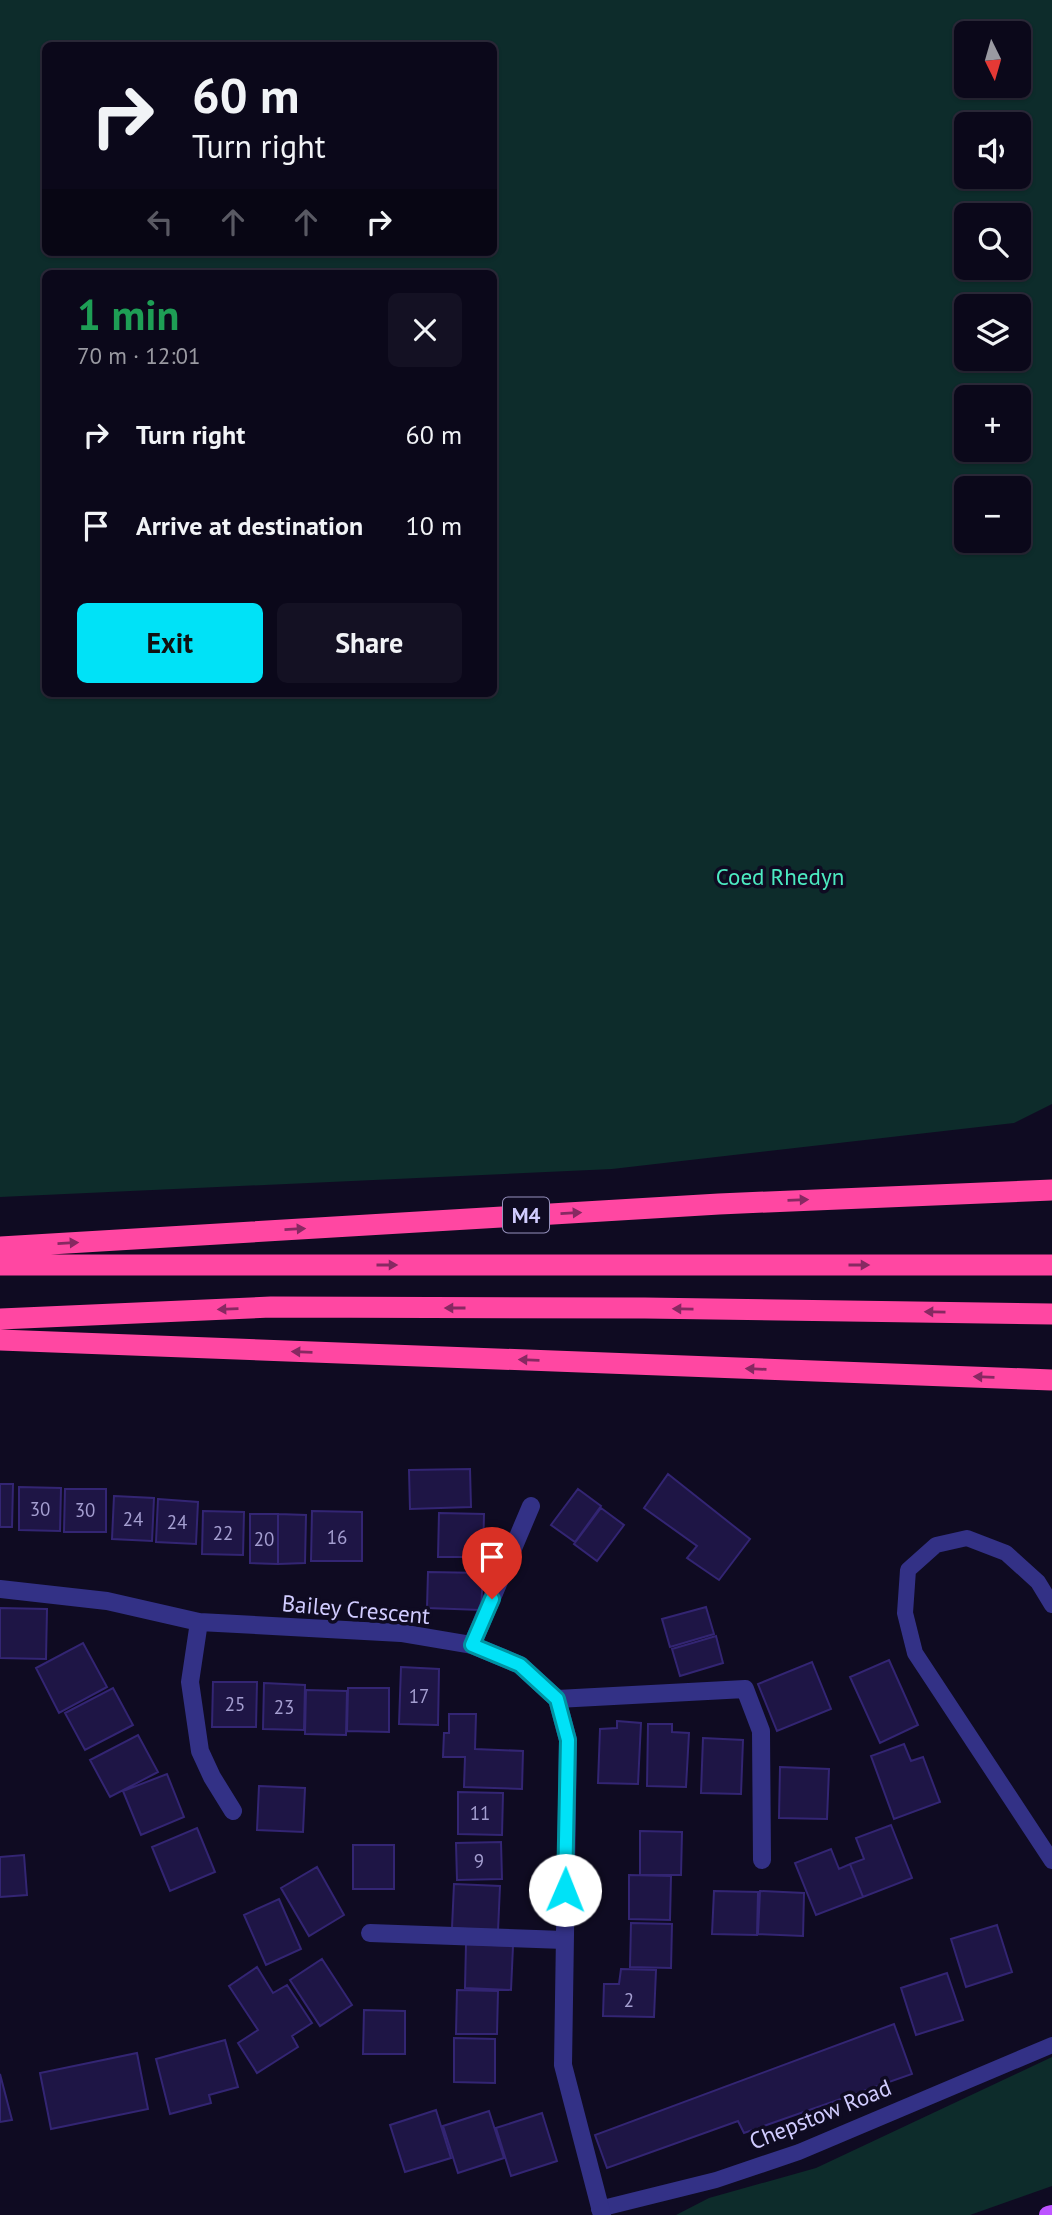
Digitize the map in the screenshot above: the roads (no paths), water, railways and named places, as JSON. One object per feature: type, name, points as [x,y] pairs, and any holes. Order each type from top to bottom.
[{"type":"highway","name":"M4","points":[[0,1247],[719,1203],[1052,1190]]},
{"type":"highway","name":"M4","points":[[0,1265],[1052,1265]]},
{"type":"highway","points":[[0,1319],[271,1307],[645,1308],[1052,1314]]},
{"type":"highway","points":[[0,1340],[1052,1380]]},
{"type":"street","points":[[472,1645],[531,1506]]},
{"type":"street","name":"Bailey Crescent","points":[[0,1589],[107,1601],[199,1622],[401,1633],[472,1645],[520,1665],[557,1699]]},
{"type":"street","points":[[199,1622],[190,1682],[200,1751],[233,1811]]},
{"type":"street","points":[[599,2213],[563,2065],[568,1740],[557,1699],[746,1689],[761,1731],[762,1860]]},
{"type":"street","points":[[370,1933],[564,1940]]},
{"type":"lane","points":[[1052,1605],[1038,1582],[1006,1553],[967,1538],[936,1545],[908,1570],[905,1613],[915,1653],[1052,1861]]},
{"type":"lane","name":"Chepstow Road","points":[[599,2213],[716,2180],[799,2152],[1052,2045]]},
{"type":"park label","name":"Coed Rhedyn","points":[[780,876]]}]
